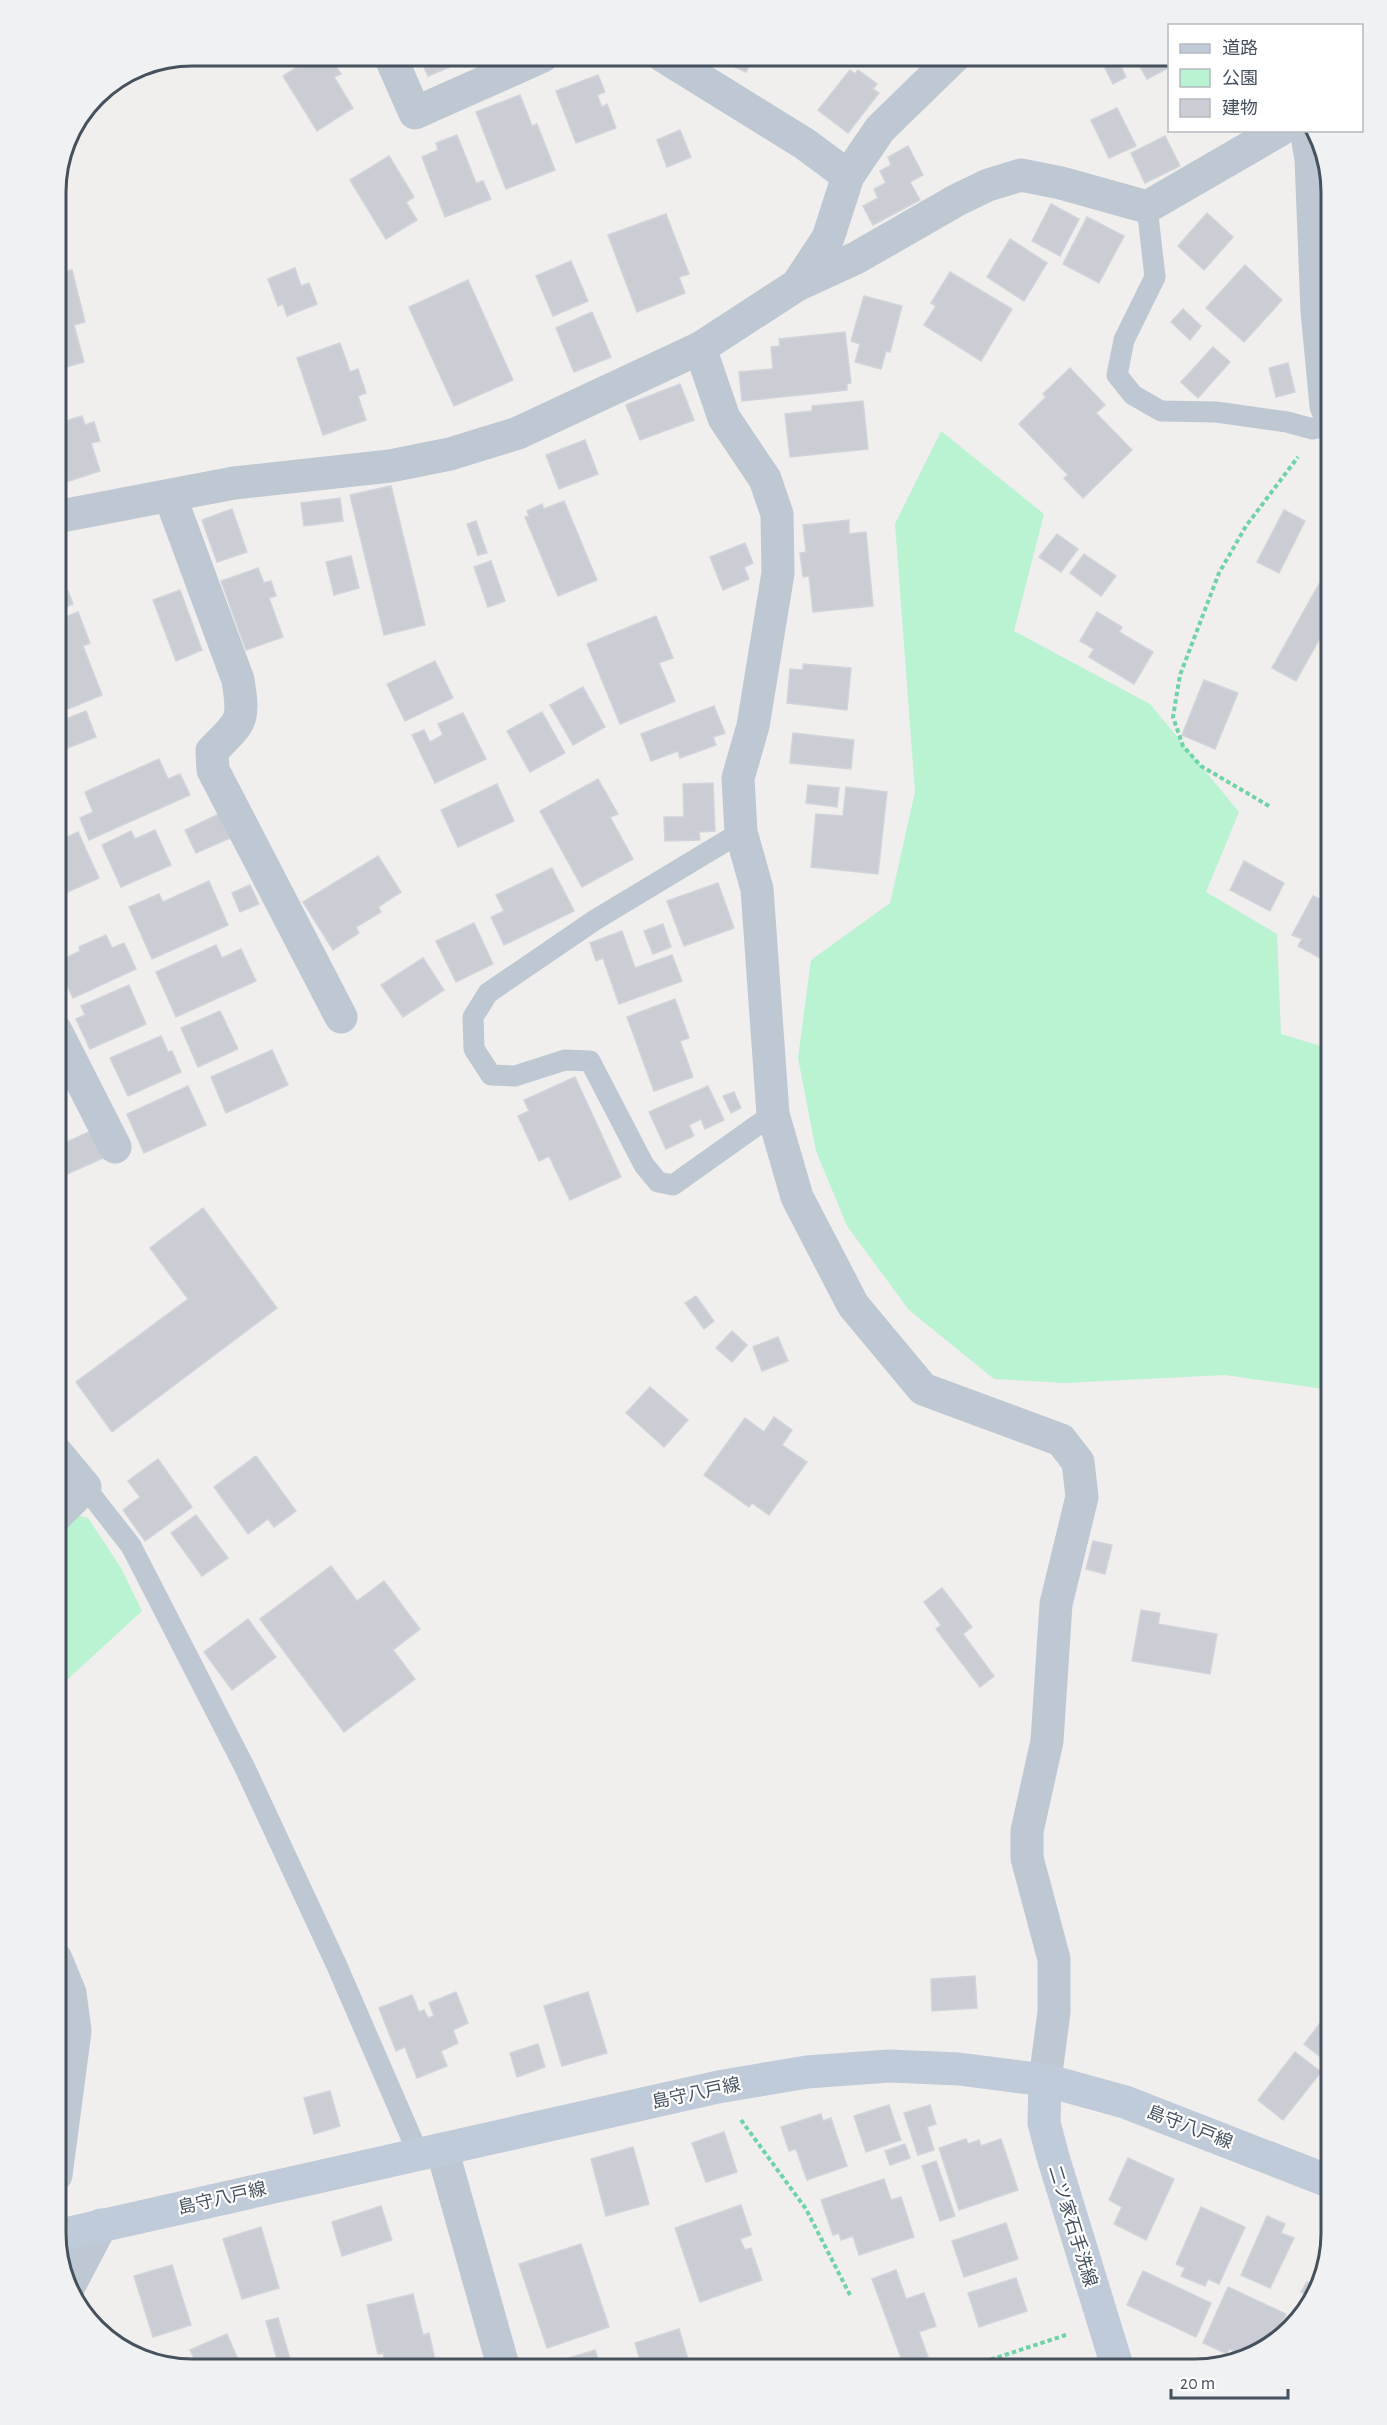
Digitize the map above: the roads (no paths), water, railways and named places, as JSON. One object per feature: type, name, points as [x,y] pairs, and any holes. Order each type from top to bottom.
[{"type":"main road","name":"島守八戸線","points":[[66,2234],[718,2087],[807,2072],[890,2066],[959,2069],[1046,2080],[1125,2102],[1321,2178]]},
{"type":"main road","name":"二ツ家石手洗線","points":[[1046,2080],[1044,2123],[1114,2359]]},
{"type":"street","points":[[394,66],[415,112],[520,66]]},
{"type":"street","points":[[679,66],[805,144],[848,176]]},
{"type":"street","points":[[797,285],[828,238],[848,176],[880,129],[945,66]]},
{"type":"street","points":[[66,515],[234,483],[390,466],[450,454],[518,433],[700,348],[797,285],[856,258],[957,200],[988,185],[1021,175],[1061,183],[1147,207],[1277,132]]},
{"type":"street","points":[[1307,134],[1311,159],[1317,311],[1321,353]]},
{"type":"street","points":[[700,348],[724,418],[765,479],[777,514],[778,573],[753,726],[738,778],[741,832],[757,889],[773,1114],[797,1197],[853,1305],[923,1389],[1060,1440],[1078,1462],[1082,1497],[1056,1604],[1047,1741],[1027,1831],[1027,1858],[1054,1959],[1054,2012],[1046,2080]]},
{"type":"street","points":[[170,496],[238,680],[242,705],[241,721],[212,752],[213,770],[341,1017]]},
{"type":"street","points":[[66,1051],[115,1147]]},
{"type":"street","points":[[66,1464],[85,1487],[66,1506]]},
{"type":"street","points":[[66,1983],[70,1993],[75,2031],[66,2099]]},
{"type":"street","points":[[430,2151],[501,2359]]},
{"type":"street","points":[[74,2276],[100,2225]]},
{"type":"lane","points":[[1147,207],[1155,277],[1124,340],[1117,375],[1133,395],[1161,411],[1216,412],[1287,422],[1321,424]]},
{"type":"lane","points":[[741,832],[595,920],[488,993],[473,1017],[474,1048],[491,1075],[516,1076],[565,1060],[590,1061],[644,1165],[657,1182],[673,1185],[773,1114]]},
{"type":"lane","points":[[85,1487],[131,1546],[245,1768],[337,1966],[430,2151]]}]
